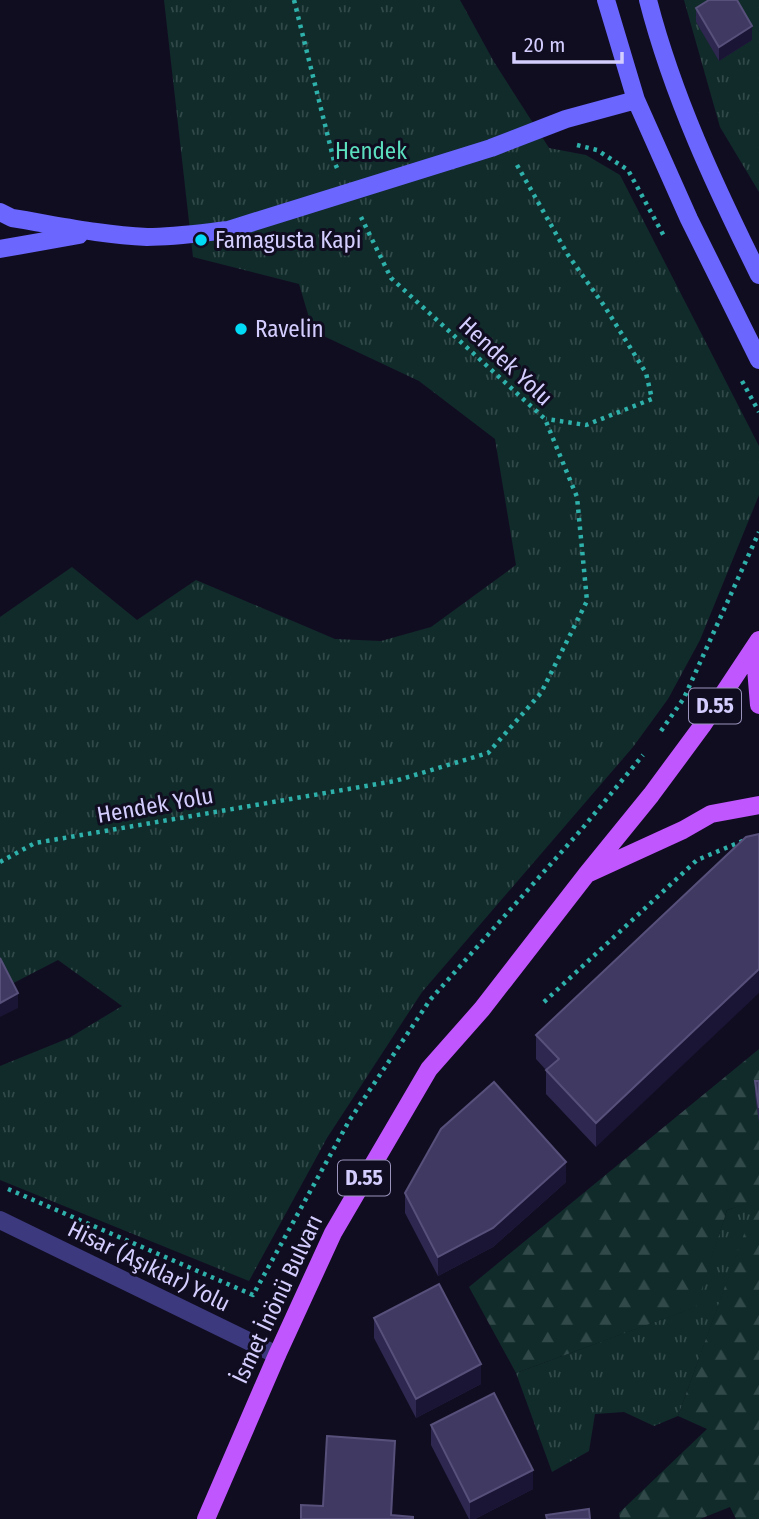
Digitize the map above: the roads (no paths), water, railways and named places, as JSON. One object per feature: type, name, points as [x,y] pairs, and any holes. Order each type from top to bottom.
[{"type":"main road","name":"İsmet İnönü Bulvarı","points":[[206,1519],[333,1233],[429,1069],[482,1009],[651,795],[759,640]]},
{"type":"main road","name":"D.55","points":[[759,649],[756,668],[759,705]]},
{"type":"main road","name":"İsmet İnönü Bulvarı","points":[[586,875],[711,814],[759,805]]},
{"type":"street","points":[[606,0],[636,100],[689,219],[759,360]]},
{"type":"street","points":[[648,0],[673,83],[694,138],[759,275]]},
{"type":"street","points":[[0,212],[12,218],[93,232],[146,237],[183,236],[228,230],[497,146],[566,119],[636,100]]},
{"type":"street","points":[[0,249],[93,232]]},
{"type":"street","name":"Hisar (Aşıklar) Yolu","points":[[0,1220],[277,1355]]},
{"type":"place","name":"Famagusta Kapi","points":[[201,240]]},
{"type":"place","name":"Ravelin","points":[[241,329]]},
{"type":"park label","name":"Hendek","points":[[371,151]]}]
